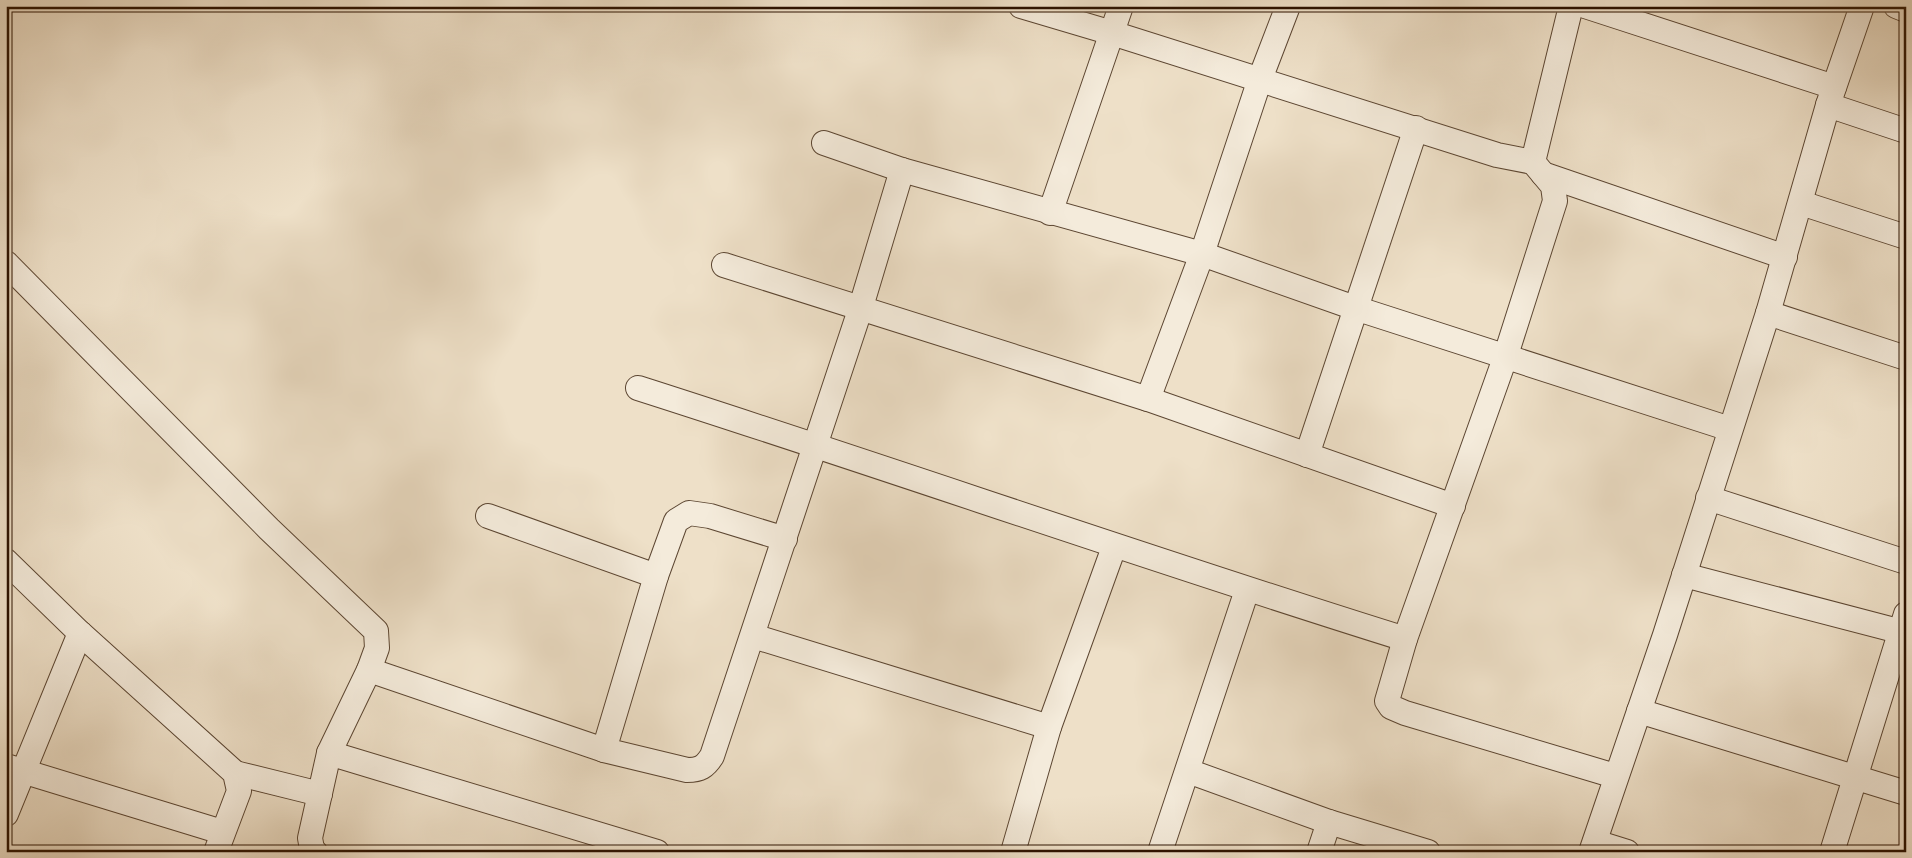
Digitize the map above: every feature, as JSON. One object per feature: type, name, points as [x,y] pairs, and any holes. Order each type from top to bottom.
[{"type":"street","points":[[1021,6],[1112,32],[1538,168],[1785,257]]},
{"type":"street","points":[[1050,213],[1120,6]]},
{"type":"street","points":[[1148,399],[1202,254],[1260,79],[1288,6]]},
{"type":"street","points":[[1538,168],[1571,6]]},
{"type":"street","points":[[1585,6],[1831,96],[1906,131]]},
{"type":"street","points":[[1627,852],[1593,847],[1615,776],[1639,711],[1684,575],[1768,313],[1831,96],[1862,6]]},
{"type":"street","points":[[1896,6],[1906,10]]},
{"type":"street","points":[[1307,455],[1416,128]]},
{"type":"street","points":[[824,143],[902,170],[1050,213],[1202,254],[1505,358],[1730,429]]},
{"type":"street","points":[[1538,168],[1554,186],[1555,201],[1505,358],[1405,639],[1387,701],[1392,707],[1615,776]]},
{"type":"street","points":[[369,670],[604,750],[687,770],[699,770],[707,765],[712,756],[785,539],[814,444],[860,310],[902,170]]},
{"type":"street","points":[[1801,203],[1906,237]]},
{"type":"street","points":[[6,263],[269,528],[376,631],[377,648],[369,670],[330,753],[310,838],[314,852]]},
{"type":"street","points":[[724,265],[860,310],[1148,399],[1453,506]]},
{"type":"street","points":[[1768,313],[1906,358]]},
{"type":"street","points":[[638,388],[814,444],[1114,547],[1405,639]]},
{"type":"street","points":[[1708,498],[1906,562]]},
{"type":"street","points":[[604,750],[656,576],[676,521],[690,513],[710,516],[785,539]]},
{"type":"street","points":[[488,516],[656,576]]},
{"type":"street","points":[[1013,852],[1049,726],[1114,547]]},
{"type":"street","points":[[6,561],[80,633],[236,773],[320,794]]},
{"type":"street","points":[[1684,575],[1904,626],[1832,852]]},
{"type":"street","points":[[1160,852],[1247,590]]},
{"type":"street","points":[[6,814],[14,768],[80,633]]},
{"type":"street","points":[[753,636],[1049,726]]},
{"type":"street","points":[[1639,711],[1906,793]]},
{"type":"street","points":[[330,753],[657,852]]},
{"type":"street","points":[[14,768],[219,842],[239,791],[236,773]]},
{"type":"street","points":[[1188,771],[1329,822],[1428,852]]},
{"type":"street","points":[[1319,852],[1329,822]]}]
